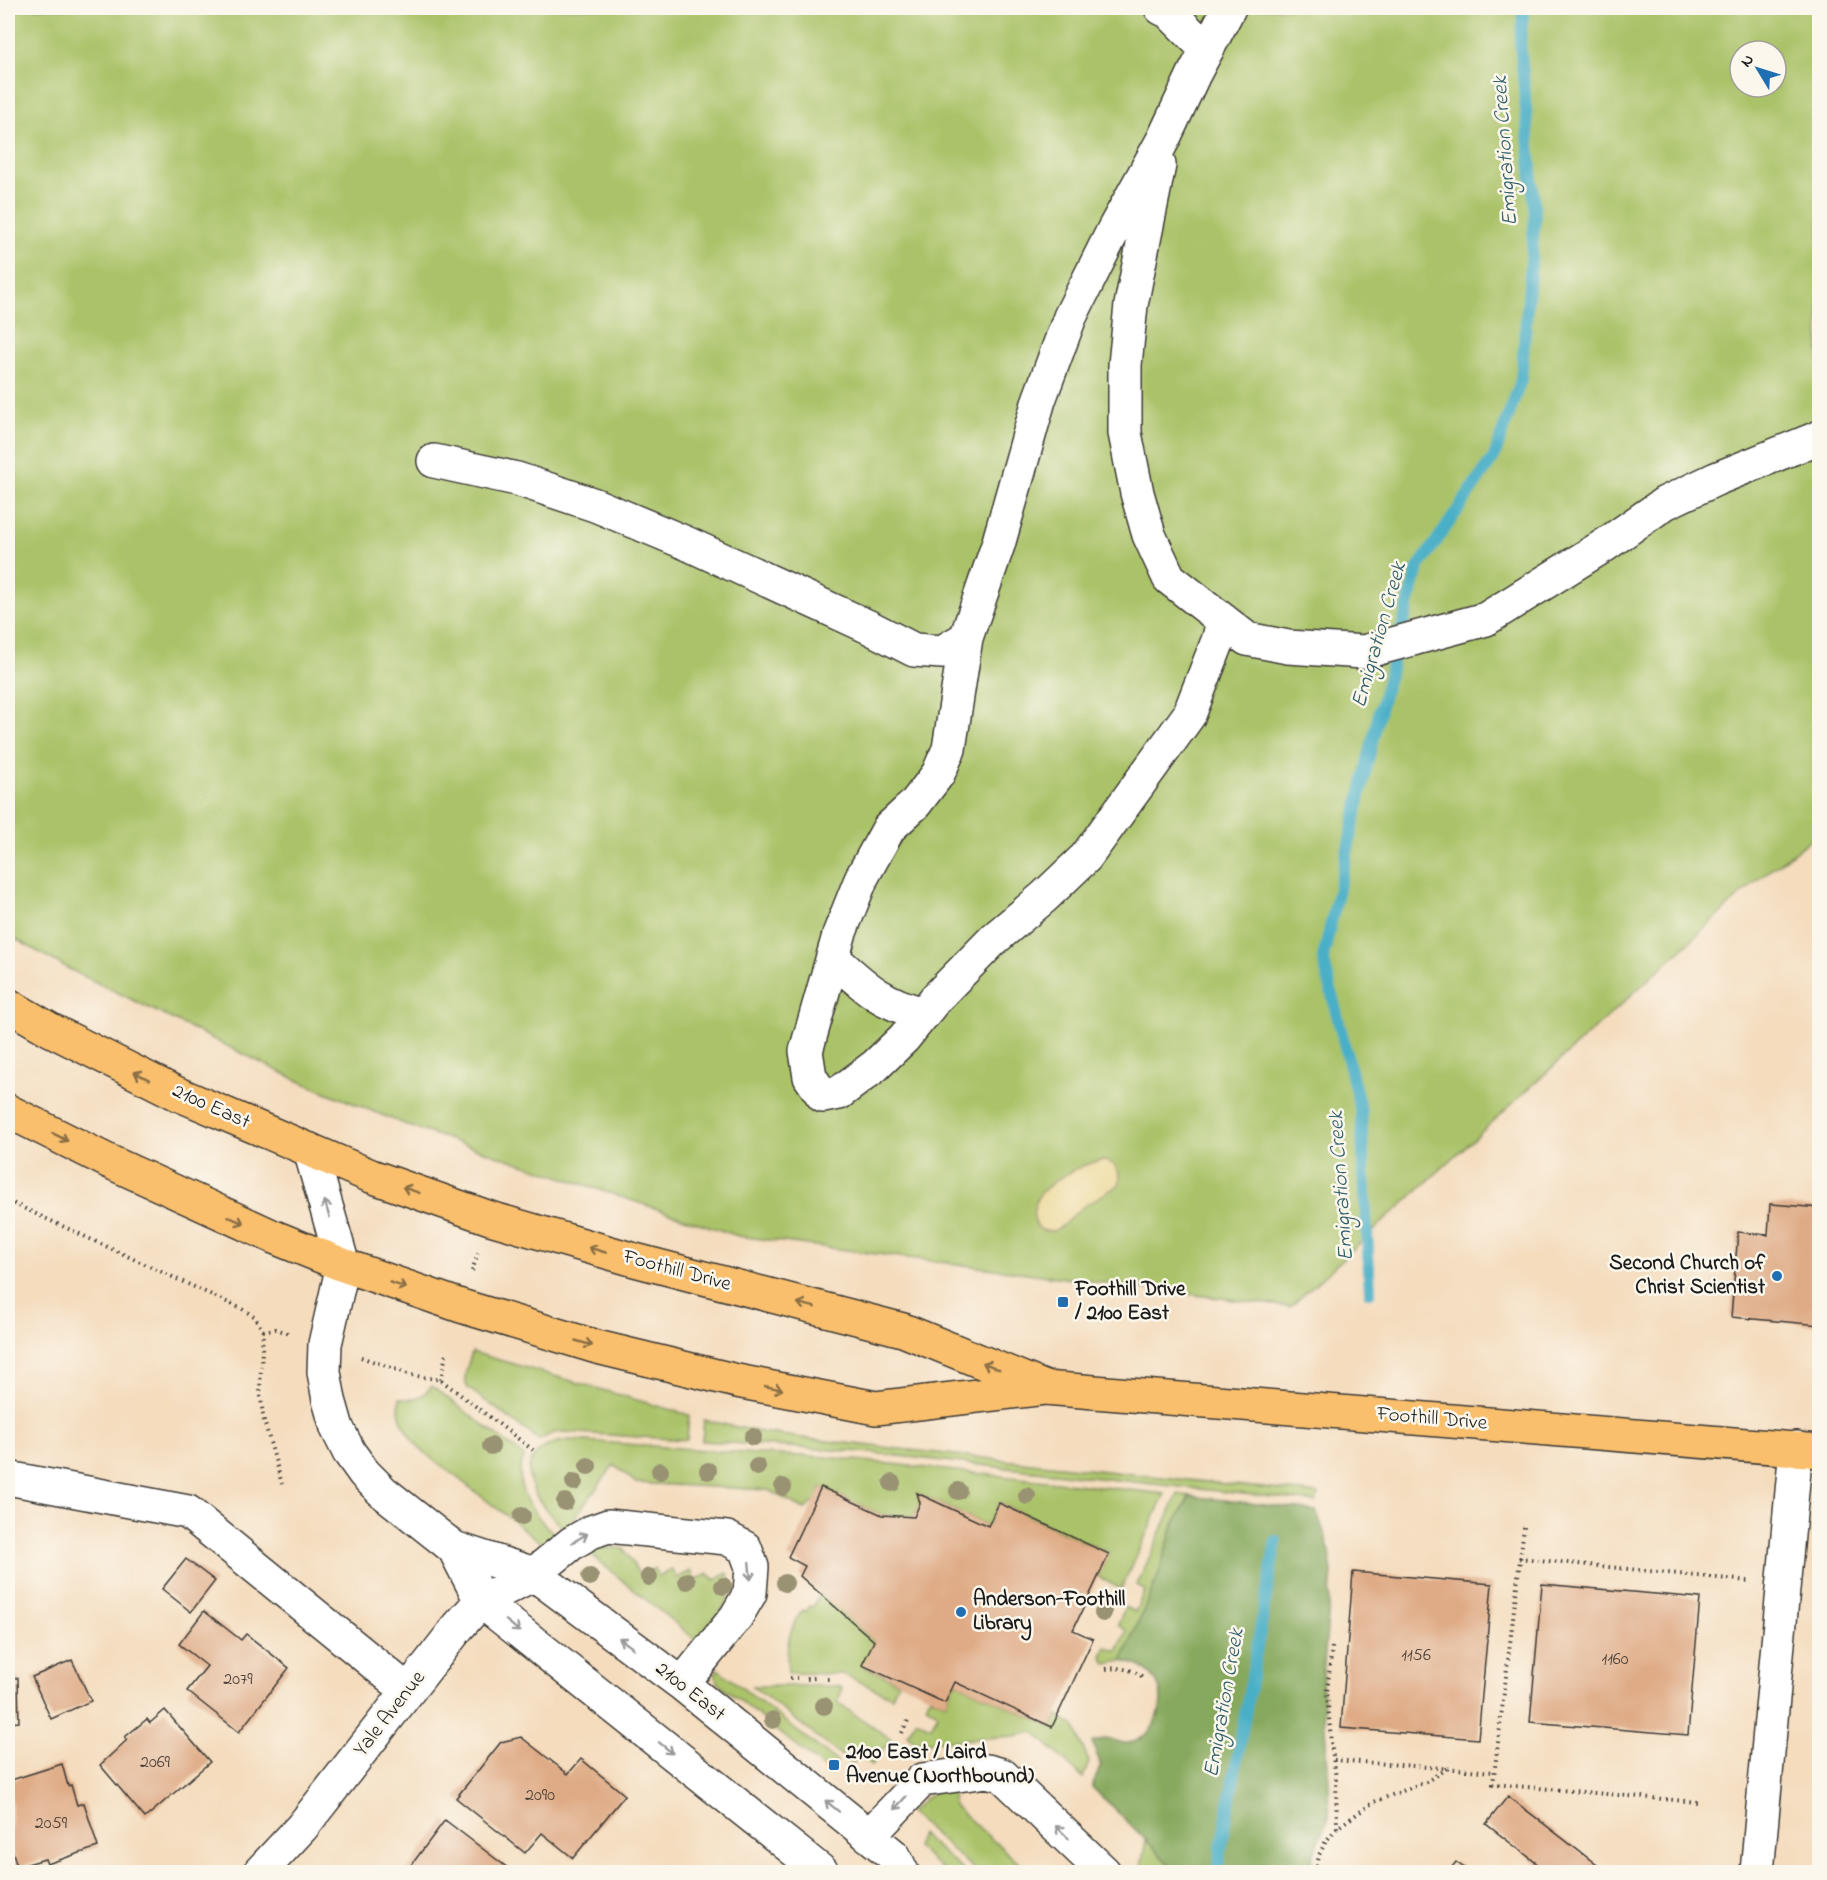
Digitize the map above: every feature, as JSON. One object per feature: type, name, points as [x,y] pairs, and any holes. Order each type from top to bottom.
[{"type":"main road","name":"2100 East","points":[[8,1005],[51,1030],[178,1094],[310,1150]]},
{"type":"main road","points":[[8,1111],[120,1167],[274,1237],[343,1265]]},
{"type":"main road","name":"Foothill Drive","points":[[310,1150],[371,1176],[505,1223],[631,1259],[903,1330],[1045,1388]]},
{"type":"main road","name":"Foothill Drive","points":[[343,1265],[461,1306],[597,1347],[737,1381],[876,1408],[1045,1388],[1808,1450]]},
{"type":"street","points":[[1161,8],[1169,12],[1207,50]]},
{"type":"street","points":[[1222,620],[1219,638],[1189,715],[1086,857],[1044,897],[994,939],[904,1038],[875,1066],[839,1093],[823,1096],[810,1077],[806,1051],[840,932],[862,877],[889,828],[915,804],[938,774],[950,749],[966,638],[998,545],[1039,400],[1070,317],[1229,8]]},
{"type":"street","points":[[1163,140],[1131,305],[1125,365],[1125,433],[1146,525],[1169,578],[1247,639],[1288,647],[1364,652],[1486,619],[1605,545],[1665,503],[1716,479],[1820,437]]},
{"type":"street","points":[[434,461],[517,479],[595,505],[686,543],[914,650],[942,652],[966,638]]},
{"type":"street","points":[[833,958],[871,992],[899,1007],[924,1014]]},
{"type":"street","name":"2100 East","points":[[310,1150],[343,1265],[326,1344],[324,1372],[337,1428],[349,1452],[364,1473],[383,1492],[454,1548],[534,1574],[682,1684],[894,1856],[902,1872]]},
{"type":"street","points":[[1757,1872],[1808,1450]]},
{"type":"street","points":[[8,1478],[188,1512],[408,1691]]},
{"type":"street","name":"Yale Avenue","points":[[260,1872],[302,1827],[481,1601],[534,1574],[572,1543],[591,1532],[609,1526],[727,1538],[745,1548],[752,1567],[750,1593],[736,1617],[682,1684]]},
{"type":"street","name":"2100 East","points":[[454,1548],[481,1601],[822,1872]]},
{"type":"street","points":[[869,1836],[922,1780],[987,1772],[1002,1775],[1104,1872]]},
{"type":"path","points":[[8,1201],[254,1316],[263,1331],[261,1397],[263,1417],[282,1484]]},
{"type":"path","points":[[470,1278],[479,1251]]},
{"type":"path","points":[[263,1331],[276,1329]]},
{"type":"path","points":[[441,1380],[446,1354]]},
{"type":"path","points":[[411,1375],[441,1380],[533,1450]]},
{"type":"path","points":[[1524,1527],[1494,1784],[1697,1802]]},
{"type":"path","points":[[1519,1558],[1757,1582]]},
{"type":"path","points":[[1332,1647],[1328,1692],[1336,1778],[1337,1828]]},
{"type":"path","points":[[1106,1670],[1122,1668],[1138,1673],[1144,1678]]},
{"type":"path","points":[[790,1678],[797,1678]]},
{"type":"path","points":[[807,1679],[815,1678]]},
{"type":"path","points":[[827,1679],[833,1679]]},
{"type":"path","points":[[902,1733],[908,1720]]},
{"type":"path","points":[[887,1757],[894,1745]]},
{"type":"path","points":[[1334,1760],[1495,1772]]},
{"type":"path","points":[[1316,1872],[1319,1854],[1326,1841],[1352,1815],[1374,1802],[1426,1782],[1447,1768]]},
{"type":"green space","points":[[8,8],[1819,8],[1819,833],[1756,881],[1290,1307],[738,1236],[409,1126],[301,1082],[69,969],[8,935]]},
{"type":"green space","points":[[472,1352],[689,1415],[687,1440],[563,1432],[554,1433],[539,1440],[468,1388],[465,1375]]},
{"type":"green space","points":[[432,1386],[524,1456],[520,1481],[527,1501],[533,1511],[558,1538],[549,1544],[543,1544],[415,1444],[401,1419],[400,1398],[418,1397]]},
{"type":"green space","points":[[704,1420],[760,1432],[817,1440],[1318,1494],[1316,1502],[863,1452],[702,1441]]},
{"type":"green space","points":[[572,1440],[827,1457],[1165,1494],[1121,1589],[1098,1577],[1109,1553],[999,1503],[988,1526],[917,1493],[920,1503],[914,1517],[882,1515],[821,1487],[815,1503],[805,1509],[768,1490],[636,1483],[614,1465],[565,1530],[537,1497],[529,1474],[530,1465],[540,1450],[549,1445]]},
{"type":"green space","points":[[1178,1494],[1190,1496],[1173,1526],[1158,1576],[1122,1661],[1106,1664],[1102,1656],[1106,1647],[1117,1651],[1127,1631],[1118,1625],[1125,1607],[1135,1612],[1145,1590],[1137,1585]]},
{"type":"green space","points":[[1190,1496],[1316,1511],[1327,1540],[1332,1572],[1322,1687],[1329,1782],[1329,1817],[1313,1856],[1311,1872],[1176,1872],[1092,1787],[1101,1765],[1092,1743],[1102,1739],[1126,1743],[1135,1742],[1152,1728],[1159,1713],[1161,1696],[1156,1681],[1141,1667],[1122,1661],[1158,1576],[1173,1526]]},
{"type":"green space","points":[[598,1548],[624,1549],[641,1577],[654,1568],[659,1577],[672,1569],[677,1578],[691,1571],[696,1580],[708,1573],[714,1580],[728,1573],[730,1592],[727,1601],[697,1641],[589,1553]]},
{"type":"green space","points":[[820,1593],[874,1641],[863,1666],[898,1682],[892,1697],[843,1674],[788,1673],[787,1656],[791,1632],[803,1610],[807,1611],[809,1606],[813,1607]]},
{"type":"green space","points":[[718,1669],[837,1762],[830,1773],[717,1682],[715,1673]]},
{"type":"green space","points":[[955,1682],[1052,1727],[1058,1716],[1074,1725],[1089,1762],[1083,1778],[1034,1732],[1014,1736],[929,1742],[916,1742],[907,1735],[916,1720],[931,1727],[938,1713],[926,1706],[930,1696],[945,1703]]},
{"type":"green space","points":[[752,1686],[838,1686],[842,1688],[838,1703],[891,1739],[872,1765],[859,1755],[852,1764]]},
{"type":"green space","points":[[952,1787],[953,1805],[1029,1872],[977,1872],[909,1812],[936,1790]]},
{"type":"green space","points":[[921,1834],[965,1872],[945,1872],[916,1847]]},
{"type":"green space","points":[[1146,1840],[1176,1871],[1176,1872],[1140,1872]]},
{"type":"sand","points":[[1102,1160],[1117,1168],[1120,1176],[1119,1185],[1080,1209],[1065,1224],[1055,1230],[1041,1229],[1034,1219],[1034,1212],[1042,1192],[1070,1172]]},
{"type":"building","name":"Second Church of Christ Scientist","points":[[1770,1204],[1820,1208],[1820,1325],[1731,1317],[1738,1232],[1768,1235]]},
{"type":"building","name":"Anderson-Foothill Library","points":[[821,1487],[882,1515],[914,1517],[920,1503],[917,1493],[988,1526],[999,1503],[1109,1554],[1073,1630],[1093,1639],[1052,1727],[955,1682],[945,1703],[862,1665],[874,1641],[800,1576],[805,1566],[788,1557]]},
{"type":"building","points":[[186,1559],[215,1581],[191,1612],[162,1589]]},
{"type":"building","points":[[1353,1572],[1492,1584],[1478,1739],[1341,1728]]},
{"type":"building","points":[[1542,1584],[1700,1598],[1688,1735],[1530,1722]]},
{"type":"building","points":[[204,1611],[241,1640],[246,1634],[289,1668],[239,1732],[187,1691],[207,1666],[179,1644]]},
{"type":"building","points":[[72,1660],[91,1701],[51,1719],[32,1677]]},
{"type":"building","points":[[8,1678],[18,1678],[19,1722],[8,1723]]},
{"type":"building","points":[[165,1710],[210,1762],[145,1818],[100,1765],[127,1740],[125,1737],[147,1719],[150,1723]]},
{"type":"building","points":[[521,1737],[568,1774],[581,1759],[625,1795],[573,1858],[542,1833],[525,1853],[456,1798],[501,1742]]},
{"type":"building","points":[[62,1764],[68,1786],[71,1785],[77,1805],[84,1803],[98,1847],[47,1864],[45,1859],[17,1867],[10,1842],[12,1804],[8,1781]]},
{"type":"building","points":[[1508,1796],[1606,1872],[1548,1872],[1486,1824]]},
{"type":"building","points":[[445,1820],[513,1872],[406,1872]]},
{"type":"building","points":[[1456,1862],[1470,1872],[1448,1872]]},
{"type":"waterway","name":"Emigration Creek","points":[[1370,1292],[1361,1112],[1323,958],[1378,717],[1418,568],[1494,457],[1521,380],[1535,216],[1520,40],[1524,8]]},
{"type":"waterway","name":"Emigration Creek","points":[[1217,1872],[1276,1541]]},
{"type":"place","name":"Second Church of Christ Scientist","points":[[1777,1276]]},
{"type":"place","name":"Foothill Drive / 2100 East","points":[[1063,1302]]},
{"type":"place","name":"Anderson-Foothill Library","points":[[961,1612]]},
{"type":"place","name":"2100 East / Laird Avenue (Northbound)","points":[[834,1765]]}]
